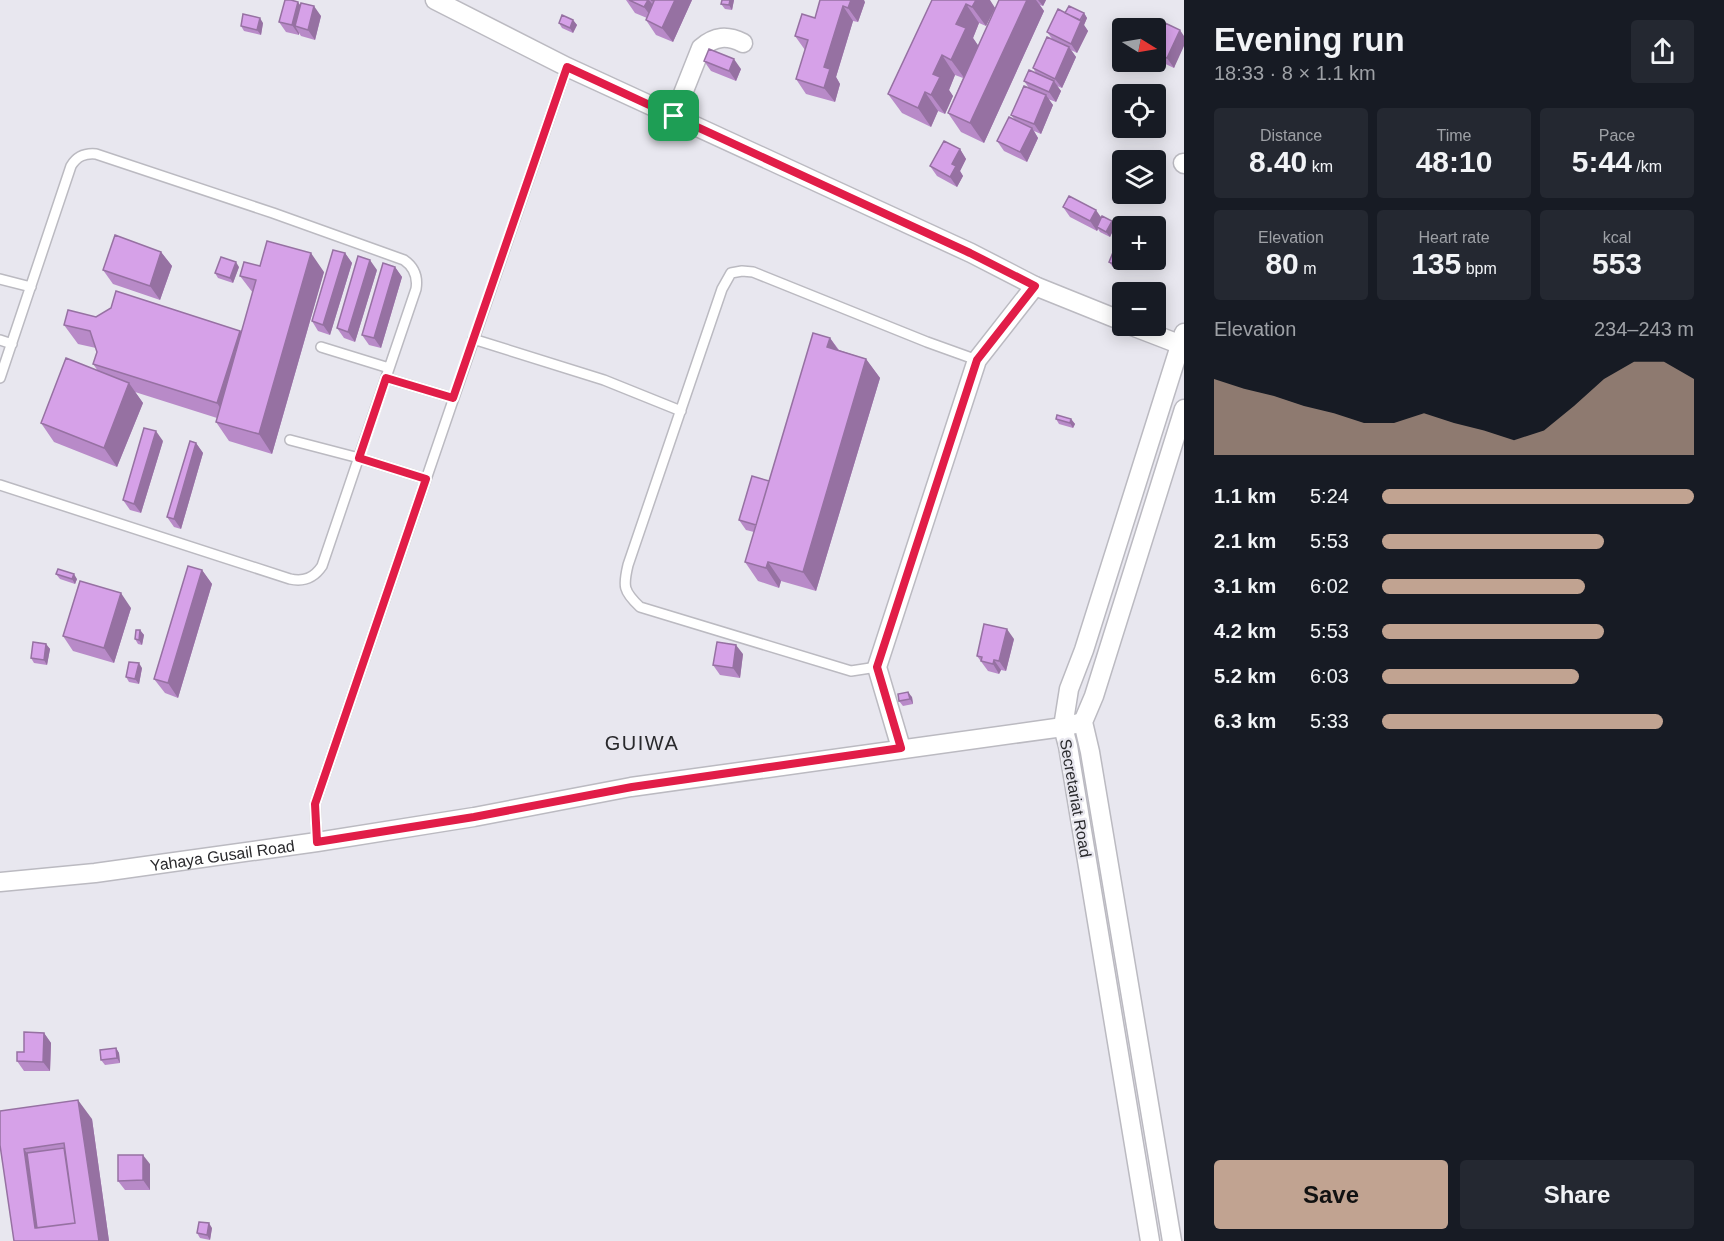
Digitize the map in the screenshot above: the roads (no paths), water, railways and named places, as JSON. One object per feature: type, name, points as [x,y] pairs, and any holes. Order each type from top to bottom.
[{"type":"street","points":[[435,0],[567,67],[970,253],[1035,286],[1112,317]]},
{"type":"street","points":[[674,116],[701,48],[710,40],[722,37],[743,43]]},
{"type":"street","points":[[901,748],[877,667],[977,360],[1035,286]]},
{"type":"street","points":[[1166,336],[1183,341]]},
{"type":"street","name":"Secretariat Road","points":[[1150,1241],[1063,727],[1069,690],[1084,650],[1183,341]]},
{"type":"street","name":"Secretariat Road","points":[[1172,1241],[1090,752],[1083,722],[1094,696],[1184,409]]},
{"type":"street","name":"Yahaya Gusail Road","points":[[0,882],[95,873],[317,842],[474,817],[632,787],[1063,727],[1083,722]]},
{"type":"lane","points":[[317,842],[315,804],[567,67]]},
{"type":"lane","points":[[0,378],[71,166],[79,157],[96,154],[273,213],[409,263],[415,272],[417,283],[386,378],[322,566],[315,576],[303,580],[290,579],[0,485]]},
{"type":"lane","points":[[877,667],[850,671],[640,606],[628,595],[624,582],[628,565],[722,289],[731,273],[753,272],[977,360]]},
{"type":"lane","points":[[0,279],[31,287]]},
{"type":"lane","points":[[473,339],[604,380],[681,411]]},
{"type":"lane","points":[[0,340],[12,344]]},
{"type":"lane","points":[[321,347],[389,368]]},
{"type":"lane","points":[[386,378],[453,398]]},
{"type":"lane","points":[[290,440],[426,479]]},
{"type":"district","name":"GUIWA","points":[[642,743]]}]
